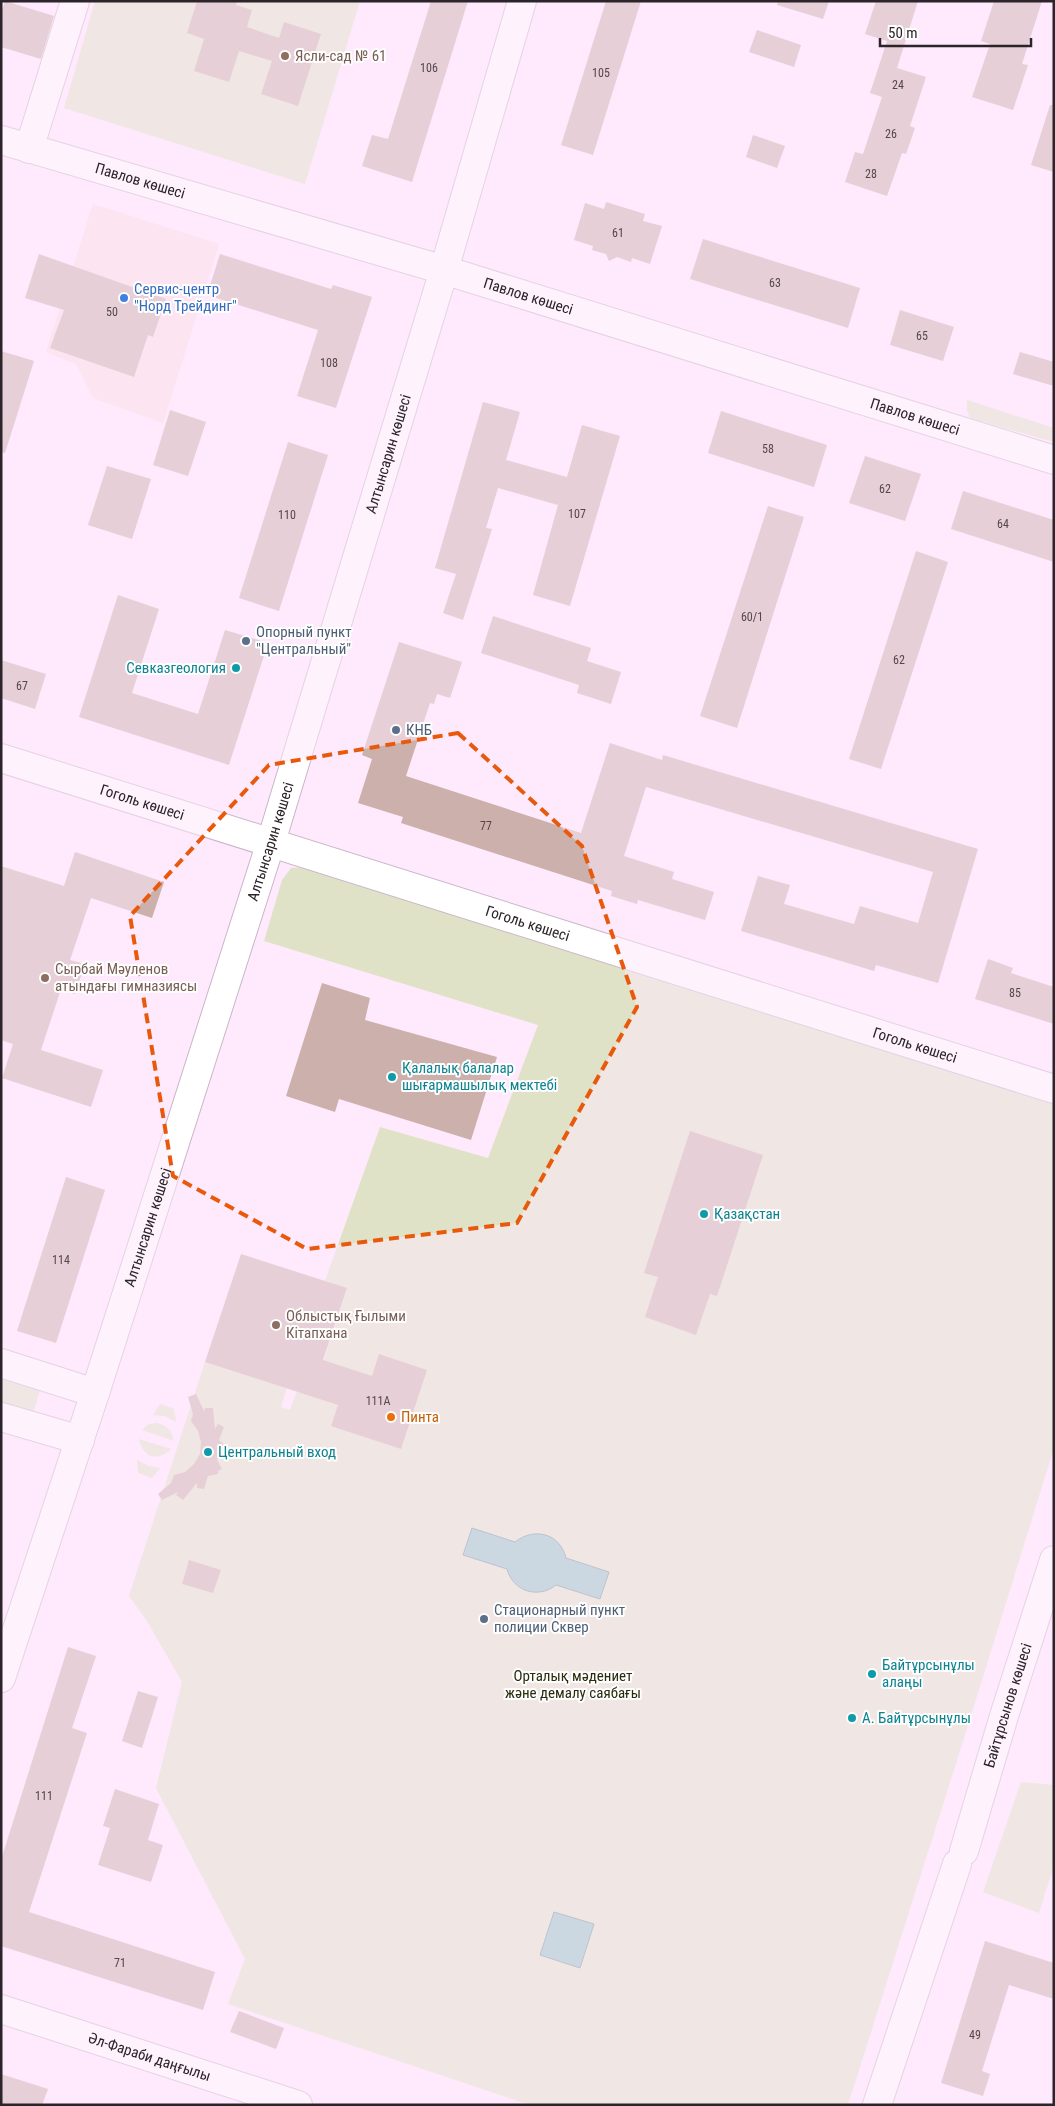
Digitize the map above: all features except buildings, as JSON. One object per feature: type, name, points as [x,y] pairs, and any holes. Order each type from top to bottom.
[{"type":"street","points":[[29,149],[75,1]]},
{"type":"street","name":"Алтынсарин көшесі","points":[[1,1678],[96,1393],[271,842],[444,270],[522,1]]},
{"type":"street","name":"Павлов көшесі","points":[[1,140],[444,270],[1054,460]]},
{"type":"street","name":"Гоголь көшесі","points":[[1,758],[1054,1089]]},
{"type":"street","points":[[1,1363],[96,1393]]},
{"type":"street","points":[[1,1417],[80,1440]]},
{"type":"street","name":"Байтұрсынов көшесі","points":[[877,2105],[961,1857],[1054,1560]]},
{"type":"street","name":"Әл-Фараби даңғылы","points":[[1,2009],[298,2105]]},
{"type":"highlighted area","points":[[458,733],[582,846],[637,1007],[517,1223],[307,1249],[173,1176],[130,916],[269,765]]},
{"type":"shaded area","points":[[93,204],[219,244],[163,423],[93,398],[76,364],[46,352]]},
{"type":"shaded area","points":[[472,1528],[515,1542],[522,1537],[538,1534],[552,1538],[563,1550],[566,1558],[609,1572],[600,1599],[556,1585],[542,1592],[527,1591],[521,1588],[510,1577],[507,1569],[463,1555]]},
{"type":"shaded area","points":[[554,1912],[594,1924],[580,1968],[540,1955]]},
{"type":"green space","points":[[95,1],[360,1],[305,184],[64,108]]},
{"type":"green space","points":[[967,400],[1054,428],[1054,442],[970,418],[967,410]]},
{"type":"green space","name":"Орталық мәдениет және демалу саябағы","points":[[306,867],[1054,1104],[1054,1448],[848,2105],[530,2105],[228,2004],[245,1959],[156,1788],[182,1682],[147,1621],[129,1596],[205,1362],[287,1388],[281,1407],[290,1410],[297,1391],[312,1396],[347,1289],[325,1281],[380,1127],[488,1158],[538,1025],[264,941],[282,880],[291,868]]},
{"type":"green space","points":[[1,1371],[42,1384],[33,1413],[1,1403]]},
{"type":"green space","points":[[160,1404],[174,1409],[176,1422],[165,1416],[153,1415]]},
{"type":"green space","points":[[157,1423],[168,1429],[174,1441],[142,1430],[149,1424]]},
{"type":"green space","points":[[139,1439],[171,1449],[161,1456],[151,1456],[144,1450]]},
{"type":"green space","points":[[137,1460],[148,1466],[160,1468],[152,1478],[138,1473]]},
{"type":"green space","points":[[1021,1782],[1054,1785],[1054,1865],[1039,1913],[983,1892]]},
{"type":"place","name":"Ясли-сад № 61","points":[[285,56]]},
{"type":"place","name":"Сервис-центр \"Норд Трейдинг\"","points":[[124,298]]},
{"type":"place","name":"Опорный пункт \"Центральный\"","points":[[246,641]]},
{"type":"place","name":"Севказгеология","points":[[236,668]]},
{"type":"place","name":"КНБ","points":[[396,730]]},
{"type":"place","name":"Сырбай Мәуленов атындағы гимназиясы","points":[[45,978]]},
{"type":"place","name":"Қалалық балалар шығармашылық мектебі","points":[[392,1077]]},
{"type":"place","name":"Қазақстан","points":[[704,1214]]},
{"type":"place","name":"Облыстық Ғылыми Кітапхана","points":[[276,1325]]},
{"type":"place","name":"Пинта","points":[[391,1417]]},
{"type":"place","name":"Центральный вход","points":[[208,1452]]},
{"type":"place","name":"Стационарный пункт полиции Сквер","points":[[484,1619]]},
{"type":"place","name":"Байтұрсынұлы алаңы","points":[[872,1674]]},
{"type":"place","name":"А. Байтұрсынұлы","points":[[852,1718]]}]
